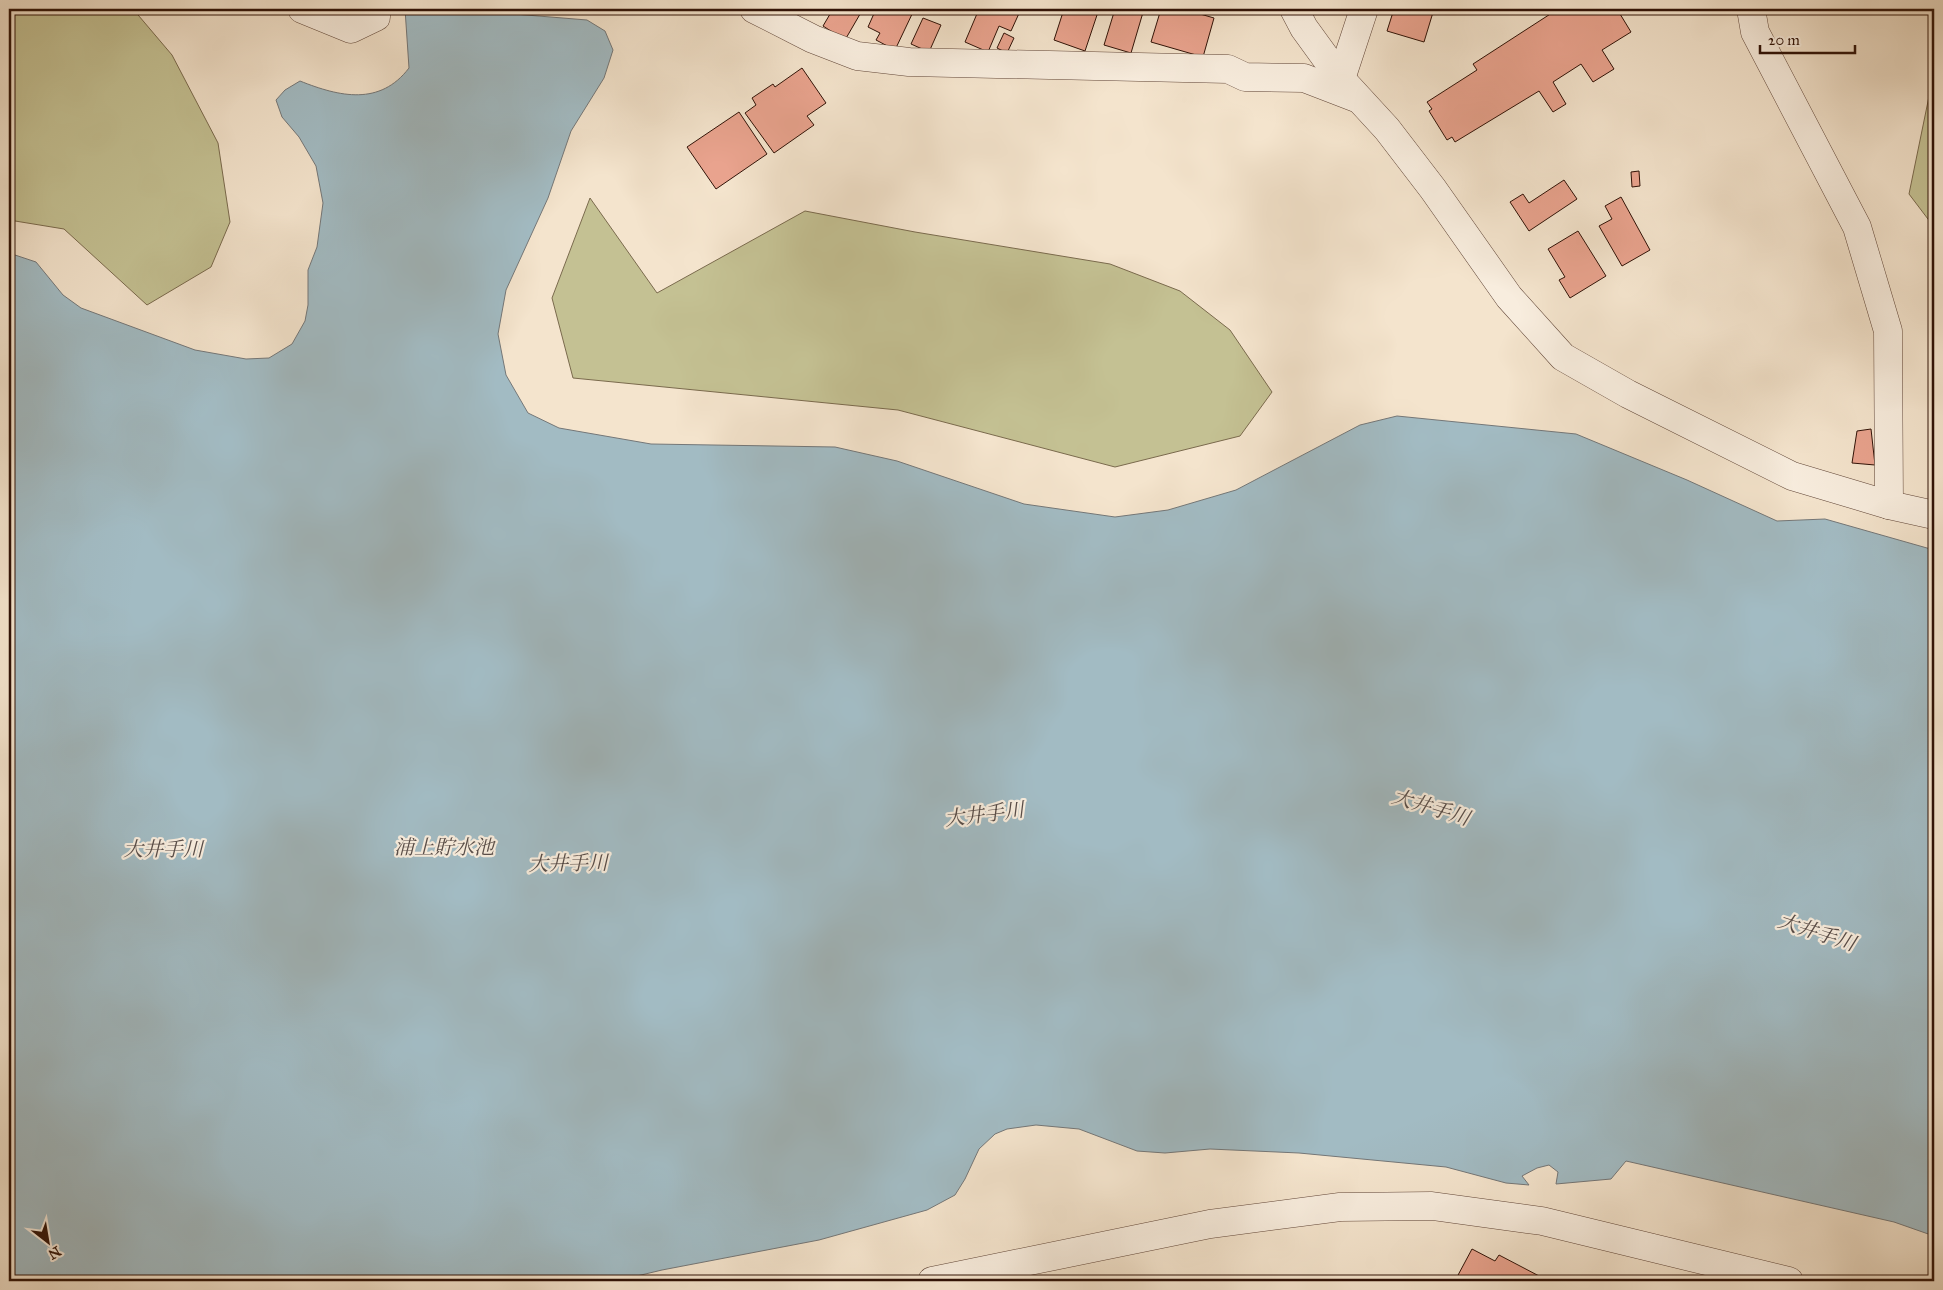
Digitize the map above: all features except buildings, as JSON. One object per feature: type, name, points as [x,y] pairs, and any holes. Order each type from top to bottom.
[{"type":"street","points":[[302,9],[351,29],[376,17],[376,9]]},
{"type":"street","points":[[754,9],[813,39],[857,56],[909,62],[1228,69],[1245,77],[1304,78],[1348,88]]},
{"type":"street","points":[[1294,9],[1304,28],[1348,88],[1387,129],[1509,296],[1564,357],[1628,394],[1792,476],[1889,505],[1934,515]]},
{"type":"street","points":[[1348,88],[1364,9]]},
{"type":"street","points":[[1751,9],[1754,32],[1857,227],[1888,331],[1889,505]]},
{"type":"street","points":[[932,1281],[1210,1224],[1340,1206],[1432,1206],[1542,1221],[1789,1281]]},
{"type":"shaded area","points":[[9,9],[133,9],[172,55],[218,143],[230,222],[211,267],[147,305],[64,229],[9,220]]},
{"type":"shaded area","points":[[1934,72],[1934,227],[1909,194]]},
{"type":"shaded area","points":[[590,198],[657,293],[805,211],[915,232],[1110,264],[1180,291],[1230,330],[1272,392],[1240,436],[1115,467],[898,410],[573,378],[552,298]]},
{"type":"water","name":"浦上貯水池","points":[[405,9],[493,9],[514,14],[587,20],[605,31],[613,50],[604,78],[571,131],[548,198],[506,290],[498,334],[506,375],[528,413],[559,428],[651,444],[835,447],[897,461],[1024,504],[1115,517],[1168,510],[1236,490],[1360,425],[1397,416],[1576,434],[1687,480],[1777,521],[1825,519],[1934,550],[1934,1236],[1894,1222],[1626,1161],[1611,1179],[1556,1184],[1558,1172],[1549,1165],[1537,1168],[1522,1176],[1529,1185],[1506,1183],[1446,1167],[1299,1153],[1210,1149],[1165,1153],[1137,1151],[1079,1129],[1036,1125],[1007,1129],[995,1134],[979,1149],[955,1195],[927,1210],[819,1240],[662,1270],[616,1281],[9,1281],[9,253],[36,262],[63,295],[81,308],[195,350],[246,359],[269,358],[292,344],[305,321],[308,305],[308,270],[317,247],[323,203],[316,166],[299,137],[282,117],[276,100],[285,90],[300,81],[330,91],[359,95],[385,88],[398,80],[409,68]]},
{"type":"water label","name":"大井手川","points":[[1431,807]]},
{"type":"water label","name":"大井手川","points":[[984,814]]},
{"type":"water label","name":"大井手川","points":[[163,849]]},
{"type":"water label","name":"大井手川","points":[[568,863]]},
{"type":"water label","name":"大井手川","points":[[1817,932]]}]
